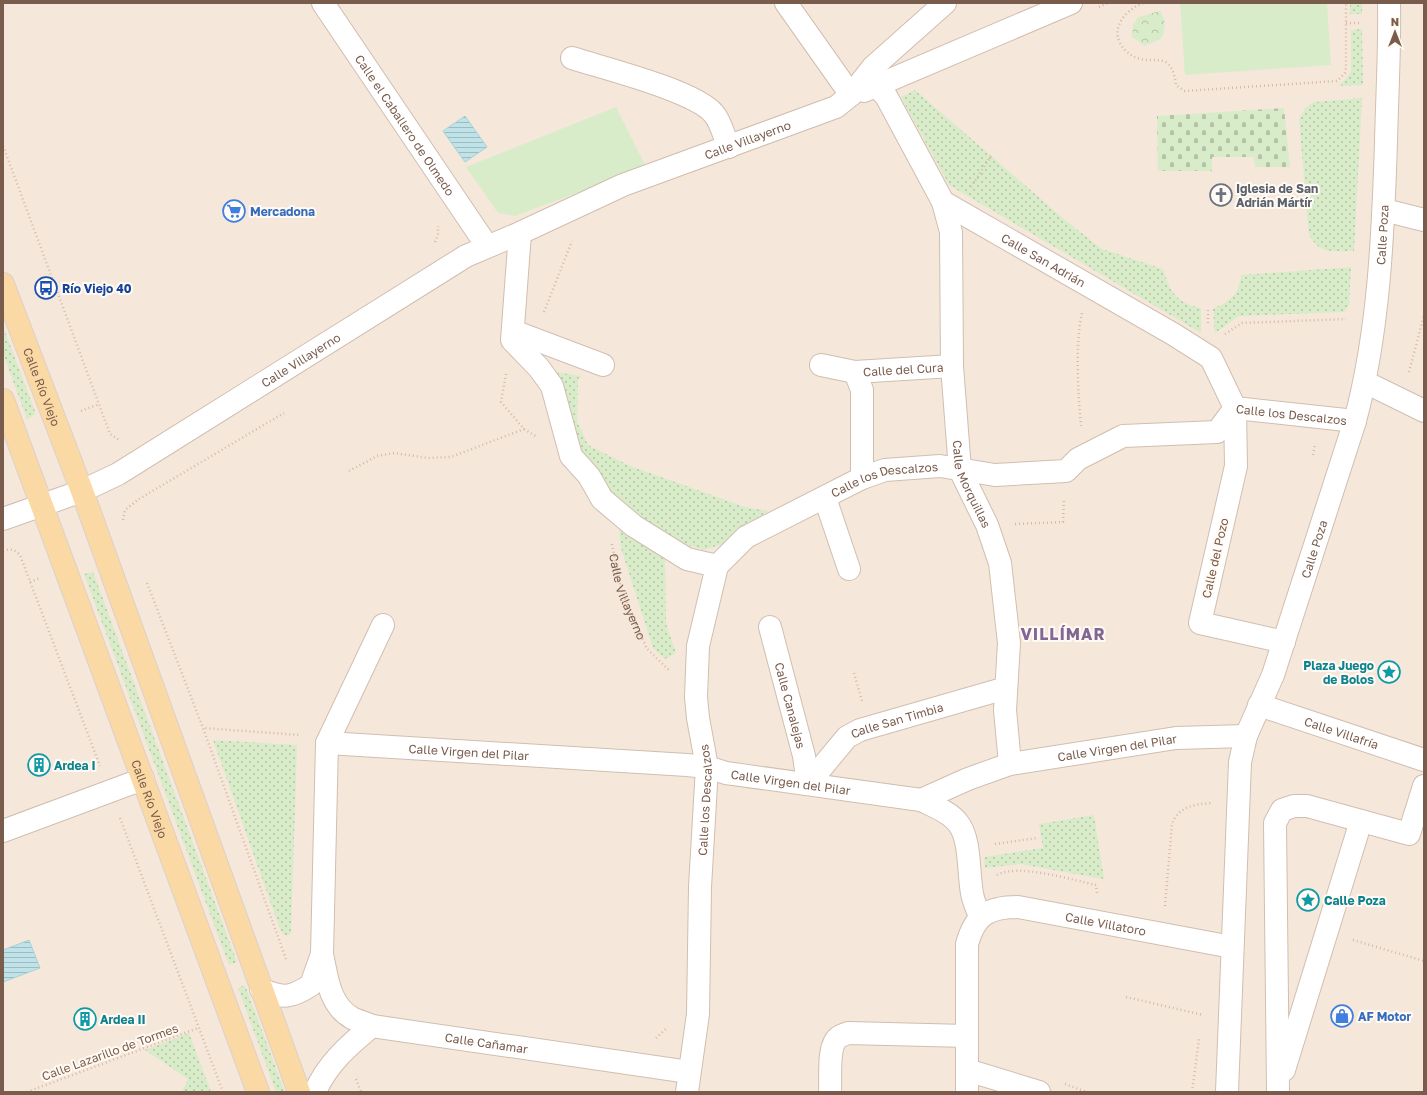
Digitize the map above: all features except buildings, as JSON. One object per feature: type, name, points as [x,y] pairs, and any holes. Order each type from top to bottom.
[{"type":"main road","name":"Calle Río Viejo","points":[[3,284],[82,491],[261,989],[300,1092]]},
{"type":"main road","name":"Calle Río Viejo","points":[[3,400],[258,1092]]},
{"type":"street","name":"Calle el Caballero de Olmedo","points":[[323,3],[487,246]]},
{"type":"street","points":[[786,3],[851,95],[877,87],[1071,3]]},
{"type":"street","name":"Calle Villayerno","points":[[82,491],[123,471],[466,256],[520,233],[623,185],[836,107],[851,95],[873,67],[945,3]]},
{"type":"street","name":"Calle Poza","points":[[1227,1092],[1240,762],[1246,736],[1273,675],[1284,642],[1355,421],[1365,382],[1380,270],[1384,210],[1389,3]]},
{"type":"street","points":[[572,58],[686,94],[708,107],[715,114],[729,147]]},
{"type":"street","points":[[877,87],[886,96],[950,206]]},
{"type":"street","name":"Calle San Adrián","points":[[950,206],[1089,285],[1211,358]]},
{"type":"street","name":"Calle Morquillas","points":[[950,206],[952,366],[960,470],[987,525],[1000,563],[1009,643],[1005,710],[1010,764]]},
{"type":"street","points":[[1384,210],[1424,220]]},
{"type":"street","points":[[520,233],[513,336],[552,386],[571,456],[589,476],[602,499],[634,526],[687,559],[717,566]]},
{"type":"street","points":[[513,336],[534,340],[603,365]]},
{"type":"street","points":[[1211,358],[1235,408]]},
{"type":"street","name":"Calle del Cura","points":[[821,365],[855,372],[952,366]]},
{"type":"street","name":"Calle del Cura","points":[[855,372],[862,390],[862,478]]},
{"type":"street","points":[[1365,382],[1424,411]]},
{"type":"street","name":"Calle los Descalzos","points":[[688,1082],[698,1014],[700,887],[707,768],[698,718],[696,697],[698,646],[717,566],[746,537],[862,478],[886,470],[940,466],[995,475],[1066,471],[1078,459],[1123,436],[1217,432],[1235,408],[1355,421]]},
{"type":"street","name":"Calle del Pozo","points":[[1235,408],[1236,466],[1200,623],[1284,642]]},
{"type":"street","points":[[3,519],[82,491]]},
{"type":"street","name":"Calle los Descalzos","points":[[825,498],[849,569]]},
{"type":"street","points":[[315,1092],[320,1079],[338,1056],[372,1026],[351,1018],[337,1005],[329,987],[322,954],[327,743],[382,625]]},
{"type":"street","name":"Calle Canalejas","points":[[770,627],[804,756],[808,784]]},
{"type":"street","name":"Calle San Timbia","points":[[808,784],[847,737],[860,730],[1006,688]]},
{"type":"street","name":"Calle Villafría","points":[[1259,706],[1424,760]]},
{"type":"street","name":"Calle Virgen del Pilar","points":[[327,743],[529,754],[707,768],[726,773],[921,800],[968,779],[1010,764],[1176,738],[1246,736]]},
{"type":"street","points":[[3,831],[143,779]]},
{"type":"street","points":[[1275,1091],[1275,823],[1282,810],[1294,806],[1307,806],[1409,834],[1424,786]]},
{"type":"street","points":[[921,800],[945,812],[958,822],[963,834],[966,848],[972,894],[980,916],[972,928],[967,944],[961,1036],[967,1070],[967,1092]]},
{"type":"street","points":[[1275,1091],[1362,821]]},
{"type":"street","name":"Calle Villatoro","points":[[980,916],[991,910],[1004,907],[1018,907],[1232,947]]},
{"type":"street","points":[[261,989],[276,996],[288,996],[301,992],[311,986],[322,954]]},
{"type":"street","name":"Calle Cañamar","points":[[372,1026],[688,1082]]},
{"type":"street","points":[[830,1092],[831,1052],[834,1043],[839,1037],[848,1033],[961,1036]]},
{"type":"street","points":[[967,1070],[1039,1092]]},
{"type":"path","points":[[1143,3],[1134,7],[1120,20],[1118,35],[1121,45],[1137,59],[1162,60],[1166,62],[1175,76],[1176,85],[1185,91],[1337,81],[1345,73],[1346,67],[1346,3]]},
{"type":"path","points":[[1346,23],[1368,23]]},
{"type":"path","points":[[3,146],[110,434],[121,441]]},
{"type":"path","points":[[950,206],[991,156]]},
{"type":"path","points":[[432,247],[438,235],[439,222]]},
{"type":"path","points":[[534,340],[559,272],[575,236]]},
{"type":"path","points":[[1083,456],[1079,395],[1080,322],[1089,285]]},
{"type":"path","points":[[1401,399],[1424,315]]},
{"type":"path","points":[[1211,358],[1210,344],[1242,322],[1353,319]]},
{"type":"path","points":[[513,336],[501,402],[524,429],[571,456]]},
{"type":"path","points":[[1419,337],[1424,337]]},
{"type":"path","points":[[126,528],[123,521],[125,510],[135,501],[284,413]]},
{"type":"path","points":[[349,471],[378,456],[394,453],[428,458],[451,457],[524,429]]},
{"type":"path","points":[[987,525],[1063,522],[1066,471]]},
{"type":"path","name":"Calle Villayerno","points":[[602,499],[621,589],[647,649],[696,697]]},
{"type":"path","points":[[146,579],[203,728],[286,959]]},
{"type":"path","points":[[203,728],[305,735]]},
{"type":"path","points":[[1162,934],[1172,824],[1174,817],[1181,810],[1200,804],[1238,802]]},
{"type":"path","points":[[966,848],[1037,838]]},
{"type":"path","points":[[1350,939],[1424,961]]},
{"type":"path","points":[[254,969],[291,956]]},
{"type":"path","points":[[185,993],[217,982]]},
{"type":"path","points":[[1126,997],[1203,1015]]},
{"type":"path","points":[[1202,1023],[1203,1009]]},
{"type":"path","points":[[655,1040],[670,1025]]},
{"type":"path","name":"Calle Lazarillo de Tormes","points":[[27,1092],[198,1028]]},
{"type":"path","points":[[1192,1092],[1200,1038]]},
{"type":"path","points":[[1058,1082],[1087,1092]]},
{"type":"shaded area","points":[[3,3],[1424,3],[1424,1092],[3,1092]]},
{"type":"green space","points":[[1180,3],[1327,3],[1331,65],[1185,75]]},
{"type":"green space","points":[[1350,3],[1362,3],[1362,14],[1350,14]]},
{"type":"green space","points":[[1160,11],[1165,25],[1161,39],[1145,46],[1132,37],[1133,25],[1138,17]]},
{"type":"green space","points":[[1362,29],[1363,85],[1338,86],[1347,78],[1351,71],[1351,30]]},
{"type":"green space","points":[[915,90],[1065,220],[1102,249],[1163,269],[1168,284],[1175,295],[1180,300],[1192,306],[1201,308],[1201,333],[949,185],[901,97]]},
{"type":"green space","points":[[1362,98],[1354,251],[1334,251],[1323,249],[1313,241],[1309,235],[1299,119],[1305,108],[1314,102]]},
{"type":"green space","points":[[616,107],[646,167],[515,216],[498,213],[466,167]]},
{"type":"green space","points":[[1284,108],[1290,167],[1255,167],[1254,157],[1212,157],[1212,171],[1158,171],[1157,116]]},
{"type":"green space","points":[[1351,267],[1349,305],[1344,312],[1239,316],[1215,333],[1213,309],[1225,303],[1233,296],[1240,282],[1241,275]]},
{"type":"green space","points":[[3,326],[36,414],[27,419],[3,354]]},
{"type":"green space","points":[[556,372],[581,376],[578,379],[577,421],[588,445],[630,466],[745,507],[768,511],[725,543],[705,550],[677,542],[628,512],[609,492],[583,456]]},
{"type":"green space","points":[[619,529],[665,559],[666,624],[676,653],[665,659],[653,648],[621,548]]},
{"type":"green space","points":[[93,572],[237,962],[229,965],[84,574]]},
{"type":"green space","points":[[213,740],[297,745],[291,932],[289,935],[284,935],[280,929]]},
{"type":"green space","points":[[1094,815],[1104,879],[1020,864],[985,868],[984,857],[1043,848],[1039,824]]},
{"type":"green space","points":[[245,985],[285,1092],[276,1092],[238,988]]},
{"type":"green space","points":[[189,1033],[211,1092],[182,1092],[188,1079],[145,1050]]},
{"type":"water","points":[[465,116],[487,147],[465,162],[443,131]]},
{"type":"water","points":[[29,940],[40,968],[3,982],[3,950]]},
{"type":"place","name":"Iglesia de San Adrián Mártír","points":[[1221,195]]},
{"type":"place","name":"Mercadona","points":[[234,211]]},
{"type":"place","name":"Río Viejo 40","points":[[46,288]]},
{"type":"place","name":"Plaza Juego de Bolos","points":[[1389,672]]},
{"type":"place","name":"Ardea I","points":[[39,765]]},
{"type":"place","name":"Calle Poza","points":[[1308,900]]},
{"type":"place","name":"AF Motor","points":[[1342,1016]]},
{"type":"place","name":"Ardea II","points":[[85,1019]]},
{"type":"district","name":"VILLÍMAR","points":[[1063,634]]}]
